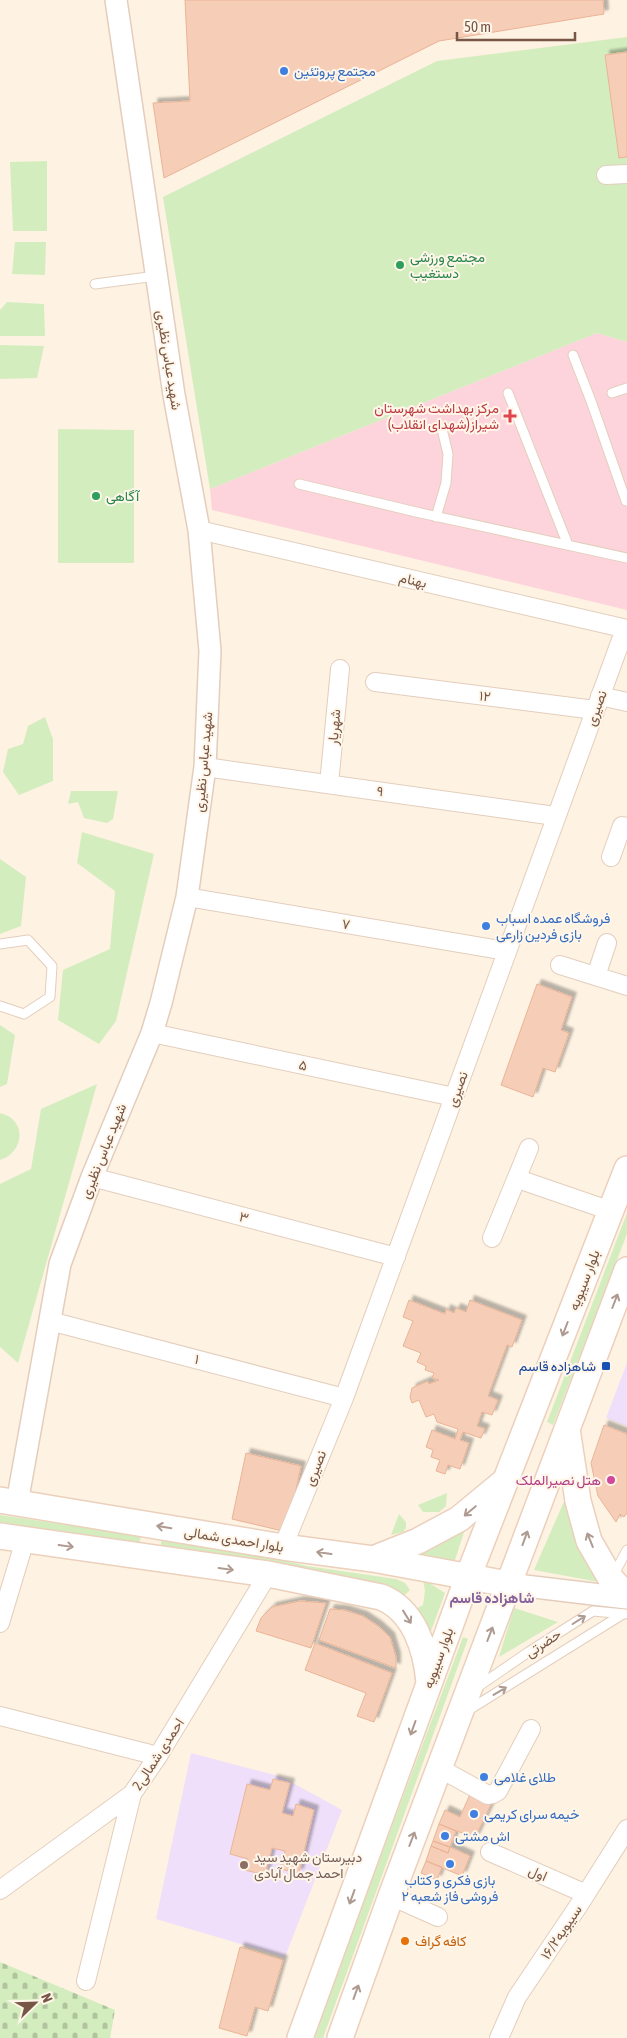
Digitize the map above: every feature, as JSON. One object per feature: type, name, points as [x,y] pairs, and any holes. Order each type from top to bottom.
[{"type":"main road","name":"بلوار سیبویه","points":[[300,2038],[468,1577],[627,1169]]},
{"type":"main road","points":[[340,2038],[390,1896],[627,1270]]},
{"type":"main road","points":[[566,1429],[578,1501],[589,1541],[623,1600]]},
{"type":"main road","points":[[372,1559],[418,1541],[459,1519],[507,1480]]},
{"type":"main road","name":"بلوار احمدی شمالی","points":[[8,1502],[283,1547],[372,1559],[508,1584]]},
{"type":"main road","points":[[0,1536],[268,1574],[366,1593],[394,1602],[403,1611],[426,1656],[429,1682]]},
{"type":"street","name":"شهید عباس نظیری","points":[[8,1502],[50,1320],[60,1264],[92,1177],[152,1034],[187,898],[205,767],[210,651],[199,530],[174,395],[116,0]]},
{"type":"street","points":[[606,175],[627,174]]},
{"type":"street","name":"بهنام","points":[[199,530],[626,629]]},
{"type":"street","name":"نصیری","points":[[283,1547],[344,1398],[555,816],[626,629]]},
{"type":"street","name":"شهریار","points":[[329,784],[340,669]]},
{"type":"street","name":"۱۲","points":[[375,682],[598,703],[627,702]]},
{"type":"street","name":"۹","points":[[205,767],[555,816]]},
{"type":"street","points":[[611,857],[622,826],[627,827]]},
{"type":"street","name":"۷","points":[[187,898],[506,951]]},
{"type":"street","points":[[596,976],[607,943]]},
{"type":"street","points":[[560,965],[627,986]]},
{"type":"street","name":"۵","points":[[152,1034],[454,1097]]},
{"type":"street","points":[[492,1238],[529,1148]]},
{"type":"street","name":"۳","points":[[92,1177],[396,1256]]},
{"type":"street","points":[[518,1178],[611,1211]]},
{"type":"street","name":"۱","points":[[50,1320],[344,1398]]},
{"type":"street","points":[[0,1623],[25,1540]]},
{"type":"street","name":"2احمدی شمالی","points":[[0,1890],[132,1794],[158,1756],[268,1574]]},
{"type":"street","points":[[508,1584],[623,1600]]},
{"type":"street","points":[[0,1716],[158,1756]]},
{"type":"street","points":[[439,1768],[488,1795],[493,1794],[498,1791],[531,1729]]},
{"type":"street","points":[[86,1981],[132,1794]]},
{"type":"street","name":"سیبویه۱۶/۲","points":[[499,2038],[517,1997],[627,1829]]},
{"type":"street","name":"اول","points":[[490,1852],[586,1894]]},
{"type":"street","points":[[390,1896],[438,1917]]},
{"type":"lane","points":[[95,284],[156,276]]},
{"type":"lane","points":[[573,355],[627,501]]},
{"type":"lane","points":[[612,393],[627,388]]},
{"type":"lane","points":[[508,393],[568,545]]},
{"type":"lane","points":[[436,517],[446,483],[448,454],[442,429]]},
{"type":"lane","points":[[299,484],[436,517],[627,558]]},
{"type":"lane","points":[[0,944],[28,940],[52,966],[50,997],[24,1014],[0,1006]]},
{"type":"lane","points":[[462,1706],[623,1600],[627,1550]]},
{"type":"lane","name":"حضرتی","points":[[462,1706],[530,1651],[593,1611],[623,1600]]},
{"type":"shaded area","name":"مرکز بهداشت شهرستان شیراز(شهدای انقلاب)","points":[[597,333],[627,342],[627,610],[212,510],[210,489]]},
{"type":"shaded area","points":[[627,1363],[627,1426],[606,1418]]},
{"type":"shaded area","name":"دبیرستان شهید سید احمد جمال آبادی","points":[[191,1753],[282,1777],[342,1810],[285,1957],[156,1919]]},
{"type":"green space","name":"مجتمع ورزشی دستغیب","points":[[627,37],[627,342],[597,333],[210,489],[163,197],[437,61]]},
{"type":"green space","points":[[47,161],[47,231],[13,231],[10,162]]},
{"type":"green space","points":[[15,242],[46,242],[45,275],[12,274]]},
{"type":"green space","points":[[7,302],[44,304],[45,336],[0,336],[0,310]]},
{"type":"green space","points":[[0,345],[44,346],[37,378],[0,379]]},
{"type":"green space","name":"آگاهی","points":[[58,429],[134,430],[134,563],[58,563]]},
{"type":"green space","points":[[45,717],[53,739],[53,781],[19,795],[3,772],[8,749],[23,744],[28,726]]},
{"type":"green space","points":[[71,791],[118,791],[113,819],[107,823],[84,818],[78,802],[68,804]]},
{"type":"green space","points":[[82,832],[154,854],[116,1021],[99,1044],[58,1020],[63,970],[110,949],[115,891],[77,863]]},
{"type":"green space","points":[[0,859],[26,877],[21,926],[0,934]]},
{"type":"green space","points":[[0,1025],[15,1035],[7,1084],[0,1087]]},
{"type":"green space","points":[[97,1084],[18,1363],[0,1347],[0,1184],[31,1169],[41,1109]]},
{"type":"green space","points":[[0,1113],[9,1116],[15,1122],[20,1136],[14,1150],[0,1160]]},
{"type":"green space","points":[[627,1213],[627,1234],[553,1425],[547,1422]]},
{"type":"green space","points":[[569,1490],[599,1582],[534,1570]]},
{"type":"green space","points":[[447,1493],[446,1506],[439,1512],[423,1512],[418,1505]]},
{"type":"green space","points":[[399,1514],[406,1522],[406,1528],[403,1532],[391,1535]]},
{"type":"green space","points":[[0,1515],[141,1536],[139,1544],[0,1523]]},
{"type":"green space","points":[[466,1526],[453,1566],[412,1559]]},
{"type":"green space","points":[[161,1539],[256,1554],[307,1566],[396,1579],[405,1583],[410,1590],[404,1596],[161,1545]]},
{"type":"green space","points":[[423,1579],[445,1593],[427,1642],[409,1612],[423,1605],[425,1591]]},
{"type":"green space","points":[[514,1608],[558,1622],[499,1657]]},
{"type":"green space","points":[[463,1637],[468,1639],[323,2038],[315,2038],[345,1951]]},
{"type":"green space","points":[[0,1962],[115,2010],[110,2038],[0,2038]]},
{"type":"building","name":"مجتمع پروتئین","points":[[185,0],[603,0],[604,14],[439,41],[164,178],[153,103],[190,101]]},
{"type":"building","points":[[627,52],[627,157],[619,158],[605,55]]},
{"type":"building","points":[[537,984],[572,997],[561,1030],[569,1033],[555,1072],[543,1068],[533,1097],[501,1085]]},
{"type":"building","points":[[409,1300],[445,1314],[446,1309],[454,1313],[456,1308],[466,1312],[470,1300],[522,1320],[512,1347],[507,1345],[488,1396],[498,1400],[492,1415],[482,1412],[477,1426],[485,1429],[481,1438],[463,1432],[460,1440],[469,1443],[460,1469],[448,1465],[445,1474],[436,1471],[440,1460],[431,1457],[433,1450],[426,1447],[432,1430],[455,1439],[458,1429],[437,1422],[434,1414],[426,1417],[419,1400],[412,1403],[410,1397],[412,1388],[428,1381],[429,1384],[439,1380],[432,1378],[434,1373],[425,1370],[426,1366],[417,1362],[421,1353],[403,1346],[413,1321],[403,1317]]},
{"type":"building","name":"هتل نصیرالملک","points":[[604,1425],[627,1434],[627,1513],[624,1517],[620,1514],[616,1522],[598,1496],[591,1463]]},
{"type":"building","points":[[246,1453],[301,1466],[287,1532],[232,1519]]},
{"type":"building","points":[[300,1601],[326,1603],[311,1648],[256,1631],[261,1618],[272,1607]]},
{"type":"building","points":[[330,1609],[344,1610],[363,1616],[378,1626],[390,1637],[396,1657],[396,1668],[319,1640]]},
{"type":"building","points":[[315,1643],[392,1673],[374,1722],[357,1716],[366,1693],[305,1670]]},
{"type":"building","points":[[273,1779],[290,1783],[282,1813],[293,1816],[296,1804],[314,1810],[299,1873],[280,1869],[285,1851],[272,1848],[265,1875],[245,1870],[248,1859],[230,1854],[247,1784],[270,1790]]},
{"type":"building","name":"خیمه سرای کریمی","points":[[471,1792],[493,1800],[475,1838],[439,1824],[445,1810],[460,1817]]},
{"type":"building","name":"اش مشتی","points":[[439,1824],[456,1831],[450,1847],[433,1841]]},
{"type":"building","points":[[433,1841],[450,1847],[448,1853],[431,1846]]},
{"type":"building","name":"بازی فکری و کتاب فروشی فاز شعبه ۲","points":[[431,1846],[448,1853],[450,1847],[470,1856],[462,1876],[426,1861]]},
{"type":"building","points":[[426,1861],[442,1867],[437,1880],[421,1873]]},
{"type":"building","points":[[240,1947],[283,1960],[268,2011],[255,2007],[247,2036],[219,2028]]},
{"type":"place","name":"مجتمع پروتئین","points":[[284,71]]},
{"type":"place","name":"مجتمع ورزشی دستغیب","points":[[400,265]]},
{"type":"place","name":"مرکز بهداشت شهرستان شیراز(شهدای انقلاب)","points":[[510,416]]},
{"type":"place","name":"آگاهی","points":[[96,496]]},
{"type":"place","name":"فروشگاه عمده اسباب بازی فردین زارعی","points":[[486,926]]},
{"type":"place","name":"شاهزاده قاسم","points":[[606,1366]]},
{"type":"place","name":"هتل نصیرالملک","points":[[611,1480]]},
{"type":"place","name":"طلای غلامی","points":[[484,1777]]},
{"type":"place","name":"خیمه سرای کریمی","points":[[474,1814]]},
{"type":"place","name":"اش مشتی","points":[[445,1836]]},
{"type":"place","name":"بازی فکری و کتاب فروشی فاز شعبه ۲","points":[[450,1864]]},
{"type":"place","name":"دبیرستان شهید سید احمد جمال آبادی","points":[[244,1865]]},
{"type":"place","name":"کافه گراف","points":[[405,1941]]},
{"type":"district","name":"شاهزاده قاسم","points":[[492,1598]]}]
